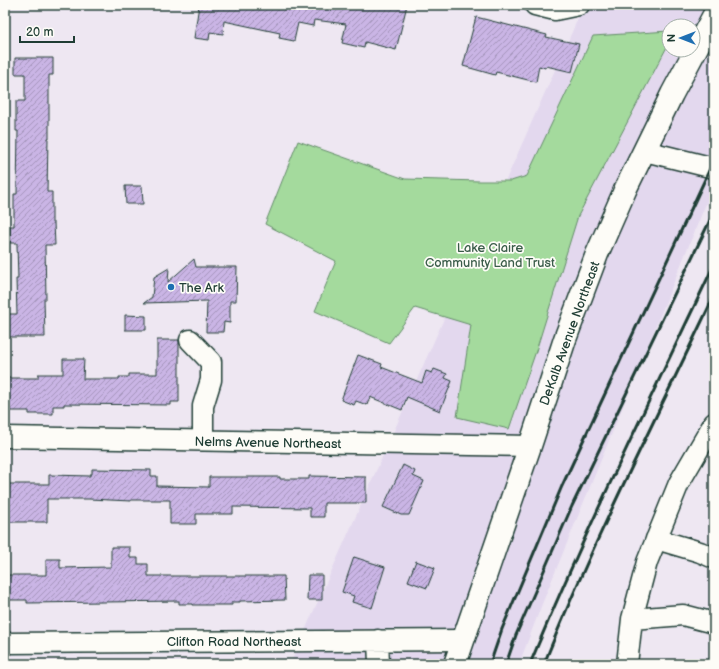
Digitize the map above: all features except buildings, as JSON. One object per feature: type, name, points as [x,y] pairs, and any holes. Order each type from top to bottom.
[{"type":"main road","name":"DeKalb Avenue Northeast","points":[[455,664],[565,339],[597,254],[626,188],[672,94],[714,15]]},
{"type":"street","points":[[535,5],[555,10],[579,5]]},
{"type":"street","points":[[645,151],[714,168]]},
{"type":"street","points":[[190,340],[211,362],[212,380],[203,406],[203,440]]},
{"type":"street","points":[[627,664],[632,619],[647,562],[679,483],[714,423]]},
{"type":"street","name":"Nelms Avenue Northeast","points":[[5,437],[530,446]]},
{"type":"street","points":[[656,539],[700,552],[714,558]]},
{"type":"street","points":[[632,619],[683,615],[714,623]]},
{"type":"street","points":[[378,640],[379,664]]},
{"type":"street","name":"Clifton Road Northeast","points":[[5,642],[463,640]]},
{"type":"shaded area","points":[[584,5],[714,5],[714,184],[542,604],[519,664],[290,664]]},
{"type":"green space","name":"Lake Claire Community Land Trust","points":[[661,32],[661,58],[578,216],[536,351],[509,429],[457,417],[471,325],[415,308],[389,343],[315,311],[336,261],[265,224],[298,141],[405,179],[511,181],[527,176],[593,36]]},
{"type":"railway","points":[[490,664],[502,629],[562,486],[714,160]]},
{"type":"railway","points":[[506,664],[516,635],[572,506],[714,212]]},
{"type":"railway","points":[[530,664],[596,513],[714,265]]},
{"type":"railway","points":[[544,664],[604,525],[714,296]]},
{"type":"place","name":"The Ark","points":[[171,287]]}]
